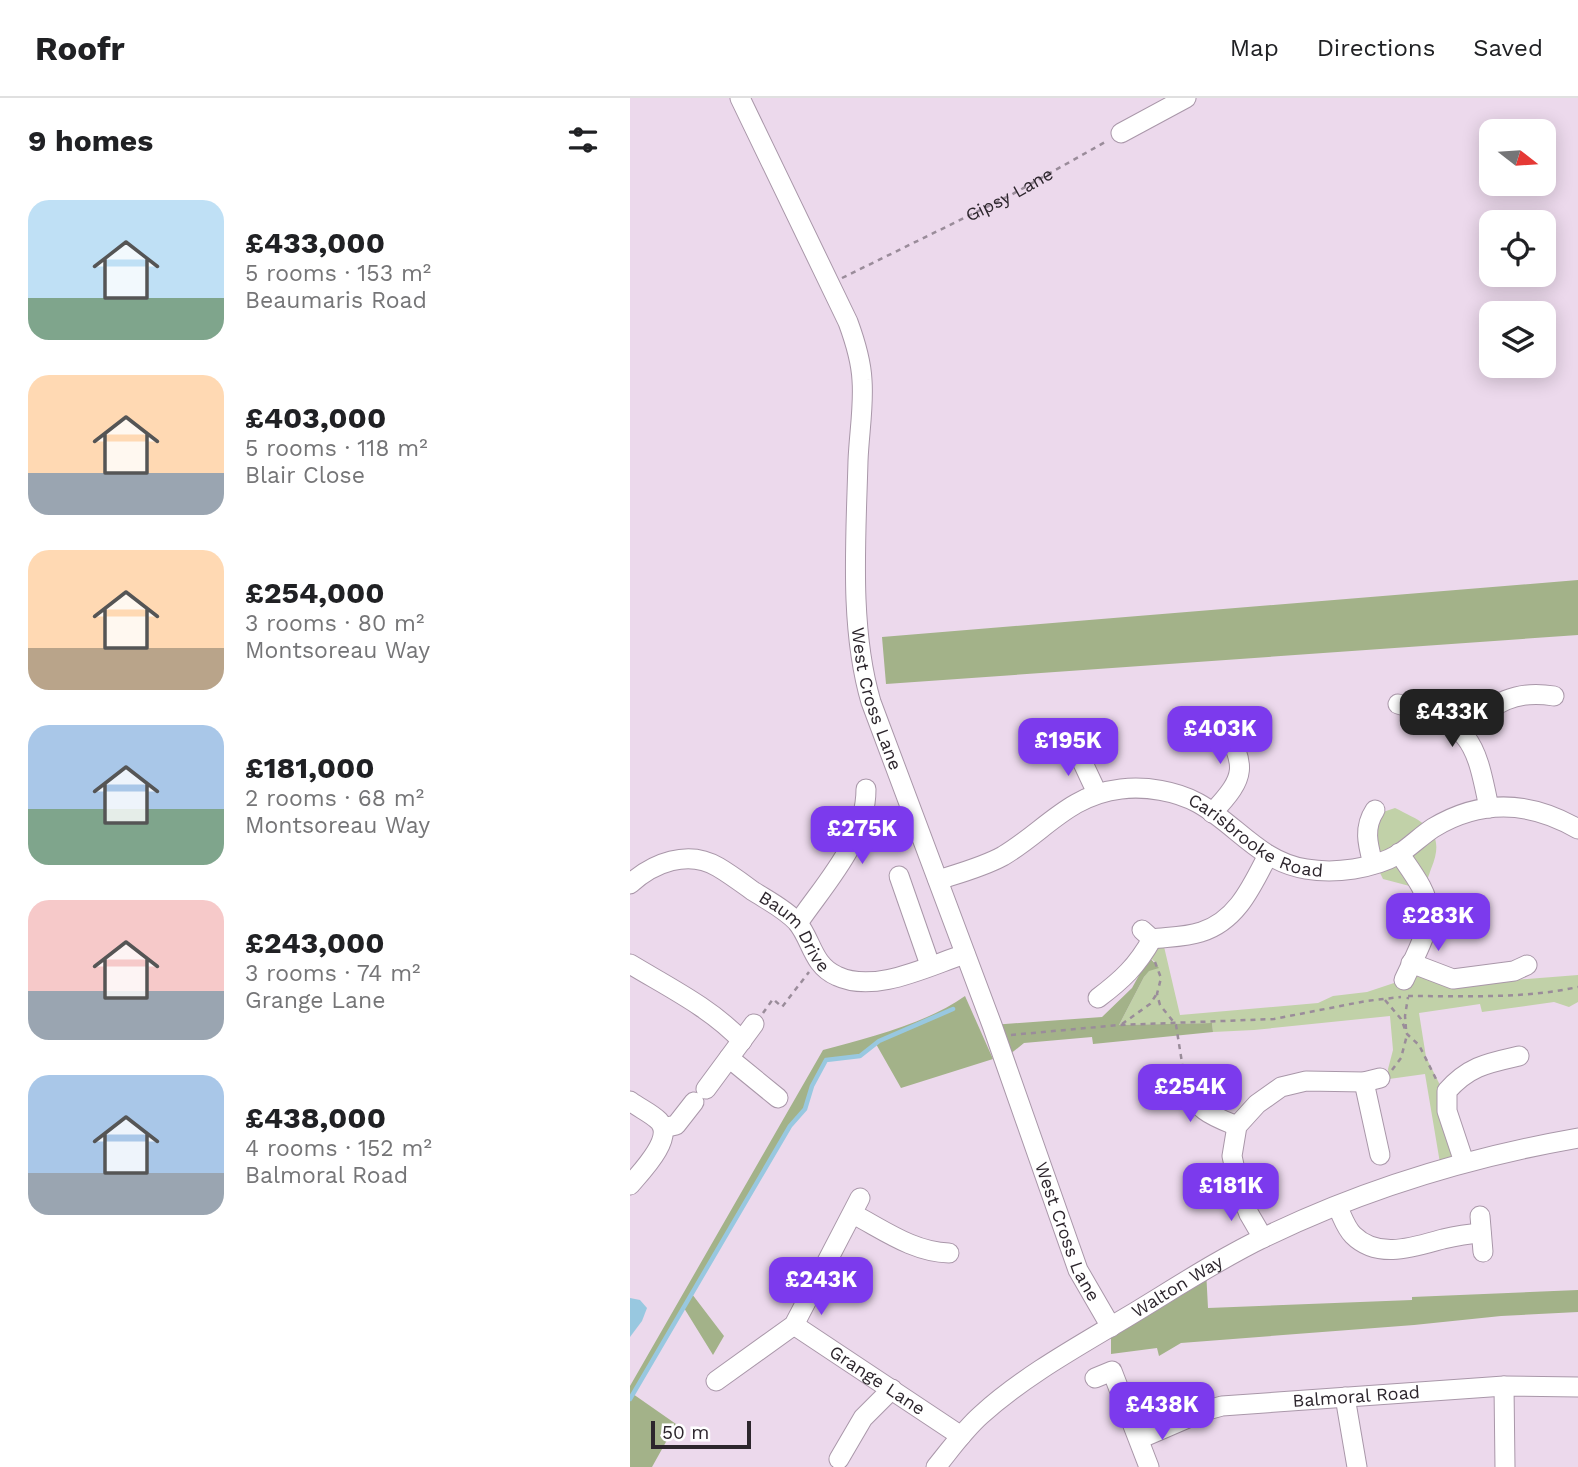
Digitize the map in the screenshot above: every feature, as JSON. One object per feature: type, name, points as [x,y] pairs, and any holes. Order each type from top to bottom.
[{"type":"street","name":"West Cross Lane","points":[[740,98],[848,322],[858,354],[862,382],[857,584],[859,648],[863,677],[995,1032],[1078,1270],[1111,1327]]},
{"type":"street","points":[[1121,134],[1186,98]]},
{"type":"street","points":[[1462,731],[1486,711],[1514,696],[1537,693],[1558,697]]},
{"type":"street","points":[[1395,702],[1436,715],[1462,731],[1480,761],[1489,808]]},
{"type":"street","points":[[1212,813],[1238,781],[1240,734],[1222,719]]},
{"type":"street","points":[[1056,740],[1081,738],[1097,793]]},
{"type":"street","name":"Carisbrooke Road","points":[[938,880],[1001,857],[1025,842],[1068,807],[1097,793],[1138,787],[1160,790],[1199,803],[1268,855],[1286,864],[1326,871],[1373,864],[1399,853],[1435,827],[1460,814],[1489,808],[1524,808],[1556,817],[1578,829]]},
{"type":"street","points":[[797,923],[851,846],[871,802]]},
{"type":"street","points":[[1373,864],[1367,829],[1375,810]]},
{"type":"street","points":[[1399,853],[1422,889],[1429,914],[1428,924],[1407,980],[1453,979],[1514,971],[1527,965]]},
{"type":"street","points":[[1098,998],[1129,974],[1146,941],[1202,932],[1221,923],[1237,908],[1251,888],[1268,855]]},
{"type":"street","name":"Baum Drive","points":[[630,884],[652,867],[681,859],[716,865],[797,923],[817,961],[836,976],[869,983],[884,981],[965,954]]},
{"type":"street","points":[[899,876],[930,965]]},
{"type":"street","points":[[630,964],[728,1026],[742,1041]]},
{"type":"street","points":[[663,1128],[676,1125],[754,1024]]},
{"type":"street","points":[[1464,1162],[1447,1111],[1447,1091],[1468,1071],[1518,1056]]},
{"type":"street","points":[[729,1058],[778,1098]]},
{"type":"street","points":[[1498,1061],[1504,1080]]},
{"type":"street","points":[[1263,1238],[1249,1214],[1239,1188],[1232,1156],[1237,1126],[1257,1104],[1281,1087],[1306,1081],[1372,1080],[1367,1102],[1380,1155]]},
{"type":"street","points":[[1189,1084],[1196,1104],[1213,1116],[1237,1126]]},
{"type":"street","points":[[630,1101],[659,1121],[663,1128],[660,1146],[630,1185]]},
{"type":"street","name":"Walton Way","points":[[936,1467],[979,1416],[1009,1392],[1111,1327],[1263,1238],[1337,1206],[1464,1162],[1578,1138]]},
{"type":"street","points":[[716,1381],[730,1362],[794,1325],[856,1206],[915,1247],[939,1258]]},
{"type":"street","points":[[1337,1206],[1355,1237],[1382,1249],[1404,1250],[1457,1236],[1482,1234]]},
{"type":"street","name":"Grange Lane","points":[[794,1325],[961,1436]]},
{"type":"street","points":[[1095,1378],[1112,1371],[1149,1467]]},
{"type":"street","points":[[1504,1386],[1505,1467]]},
{"type":"street","name":"Balmoral Road","points":[[1139,1439],[1222,1406],[1504,1386],[1578,1387]]},
{"type":"street","points":[[839,1459],[857,1447],[863,1418],[892,1389]]},
{"type":"street","points":[[1345,1397],[1357,1467]]},
{"type":"path","name":"Gipsy Lane","points":[[830,284],[1011,195],[1121,134]]},
{"type":"path","points":[[1119,1026],[1150,1004],[1157,994],[1161,978],[1159,968],[1146,941]]},
{"type":"path","points":[[754,1024],[773,999],[782,1007],[817,961]]},
{"type":"path","points":[[1372,1080],[1396,1066],[1405,1048],[1407,980]]},
{"type":"path","points":[[995,1032],[1009,1035],[1274,1018],[1384,999],[1407,980],[1520,994],[1578,987]]},
{"type":"path","points":[[1157,994],[1160,1005],[1176,1025],[1185,1084],[1189,1084]]},
{"type":"path","points":[[1384,999],[1401,1019],[1407,1034],[1419,1045],[1435,1077],[1447,1091]]},
{"type":"green space","points":[[1578,580],[1578,635],[886,684],[882,637]]},
{"type":"green space","points":[[1395,808],[1424,824],[1435,837],[1435,856],[1421,889],[1383,879],[1368,848],[1371,816]]},
{"type":"green space","points":[[1162,938],[1180,1015],[1318,1003],[1333,996],[1367,992],[1403,980],[1411,963],[1501,981],[1578,975],[1578,1002],[1569,1007],[1554,1002],[1482,1012],[1480,1004],[1419,1013],[1426,1057],[1440,1085],[1464,1162],[1441,1169],[1425,1074],[1389,1079],[1388,1069],[1393,1050],[1390,1016],[1213,1032],[1212,1023],[1119,1025],[1144,977],[1155,962],[1145,953]]},
{"type":"green space","points":[[1149,957],[1159,968],[1149,971],[1144,977],[1119,1025],[1212,1023],[1213,1032],[1093,1044],[1092,1037],[1024,1043],[1004,1059],[992,1025],[1102,1017],[1132,988]]},
{"type":"green space","points":[[965,996],[993,1059],[901,1088],[876,1044],[860,1056],[826,1060],[812,1086],[805,1109],[790,1126],[692,1294],[724,1336],[713,1355],[684,1308],[633,1394],[676,1424],[652,1467],[630,1467],[630,1386],[823,1050],[915,1022]]},
{"type":"green space","points":[[1206,1270],[1208,1308],[1578,1290],[1578,1312],[1181,1343],[1159,1356],[1157,1348],[1111,1354],[1111,1327]]},
{"type":"water","points":[[630,1298],[640,1300],[647,1308],[642,1321],[630,1337]]},
{"type":"waterway","points":[[630,1399],[790,1126],[805,1109],[812,1086],[826,1060],[860,1056],[879,1041],[953,1009]]}]
